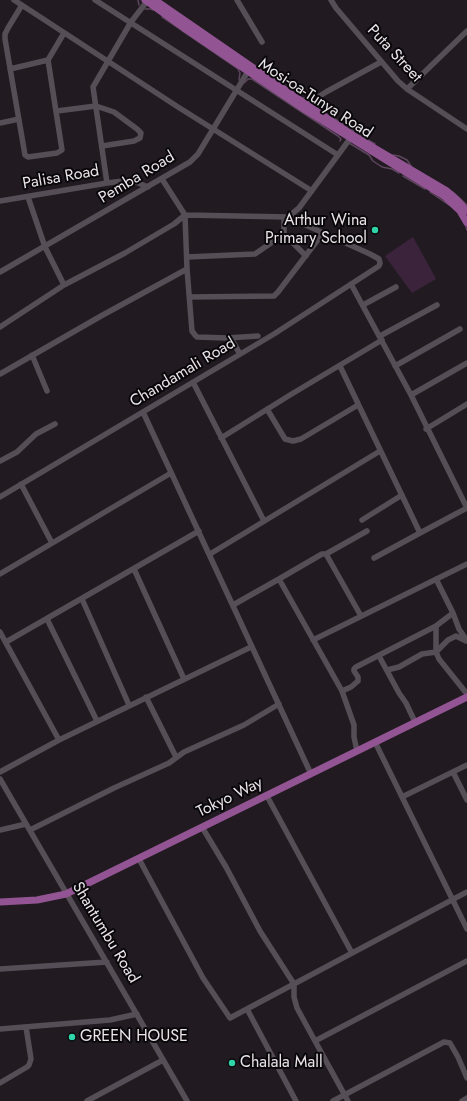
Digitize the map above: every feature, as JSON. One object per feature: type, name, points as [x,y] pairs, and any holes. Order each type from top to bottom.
[{"type":"main road","name":"Mosi-oa-Tunya Road","points":[[147,0],[305,107],[444,196],[460,212],[467,223]]},
{"type":"main road","name":"Mosi-oa-Tunya Road","points":[[155,0],[249,69]]},
{"type":"main road","name":"Mosi-oa-Tunya Road","points":[[351,137],[447,191],[467,211]]},
{"type":"main road","name":"Tokyo Way","points":[[0,902],[37,900],[66,894],[267,796],[467,695]]},
{"type":"street","points":[[14,0],[213,129],[312,191]]},
{"type":"street","points":[[96,0],[338,155]]},
{"type":"street","points":[[107,183],[93,89],[94,84],[109,62],[131,22],[147,0]]},
{"type":"street","points":[[237,0],[262,42]]},
{"type":"street","name":"Puta Street","points":[[331,0],[381,62],[407,89],[467,129]]},
{"type":"street","points":[[22,5],[5,34],[19,119],[27,156],[57,153],[62,150],[48,60],[64,33]]},
{"type":"street","points":[[407,89],[467,32]]},
{"type":"street","points":[[10,68],[48,60]]},
{"type":"street","points":[[305,107],[326,92],[381,62]]},
{"type":"street","name":"Pemba Road","points":[[0,272],[162,179],[194,158],[249,69]]},
{"type":"street","points":[[57,111],[96,106],[114,112],[137,129],[140,133],[140,138],[134,141],[102,146]]},
{"type":"street","points":[[0,123],[19,119]]},
{"type":"street","points":[[187,257],[255,254],[284,234],[286,217],[299,208],[351,137]]},
{"type":"street","points":[[162,179],[185,215],[187,269],[192,331],[194,335],[198,337],[227,338],[258,336]]},
{"type":"street","name":"Palisa Road","points":[[0,201],[131,180],[148,186]]},
{"type":"street","points":[[28,197],[45,247],[64,285]]},
{"type":"street","points":[[0,327],[64,285],[125,253],[174,224],[185,215],[286,217],[323,234],[274,296],[190,297]]},
{"type":"street","points":[[284,234],[306,256]]},
{"type":"street","name":"Chandamali Road","points":[[0,497],[240,354],[377,268],[380,263],[379,260],[323,234]]},
{"type":"street","points":[[0,374],[187,269]]},
{"type":"street","points":[[351,284],[411,395],[426,428],[467,508],[374,558]]},
{"type":"street","points":[[363,305],[396,287]]},
{"type":"street","points":[[221,438],[340,366],[381,338],[437,305]]},
{"type":"street","points":[[395,366],[460,329]]},
{"type":"street","points":[[227,338],[233,342],[240,354]]},
{"type":"street","points":[[32,355],[47,391]]},
{"type":"street","points":[[411,395],[467,363]]},
{"type":"street","points":[[340,366],[420,533]]},
{"type":"street","points":[[193,382],[264,521]]},
{"type":"street","points":[[426,428],[467,404]]},
{"type":"street","points":[[267,409],[285,439],[293,441],[302,439],[358,405]]},
{"type":"street","points":[[143,412],[311,774]]},
{"type":"street","points":[[0,461],[17,452],[36,434],[55,424]]},
{"type":"street","points":[[210,554],[380,450]]},
{"type":"street","points":[[0,574],[171,472]]},
{"type":"street","points":[[21,484],[52,543]]},
{"type":"street","points":[[362,520],[402,495]]},
{"type":"street","points":[[6,642],[199,531]]},
{"type":"street","points":[[233,605],[322,554],[326,554],[367,532]]},
{"type":"street","points":[[326,554],[361,616]]},
{"type":"street","points":[[313,640],[467,564]]},
{"type":"street","points":[[134,569],[184,679]]},
{"type":"street","points":[[279,579],[342,690],[354,725],[354,737],[357,751]]},
{"type":"street","points":[[436,579],[453,613],[458,629],[467,641]]},
{"type":"street","points":[[82,599],[129,705]]},
{"type":"street","points":[[342,690],[351,687],[358,681],[358,677],[354,669],[436,626],[453,613]]},
{"type":"street","points":[[47,619],[98,721]]},
{"type":"street","points":[[436,626],[436,652],[439,659],[467,695]]},
{"type":"street","points":[[0,632],[60,740]]},
{"type":"street","points":[[387,670],[399,667],[422,654],[436,652],[448,640],[456,636],[467,641]]},
{"type":"street","points":[[0,772],[129,705],[251,646]]},
{"type":"street","points":[[379,656],[415,722]]},
{"type":"street","points":[[146,697],[176,757]]},
{"type":"street","points":[[30,830],[169,762],[184,752],[244,725],[279,704]]},
{"type":"street","points":[[375,742],[467,929]]},
{"type":"street","points":[[402,797],[467,765]]},
{"type":"street","points":[[453,772],[467,800]]},
{"type":"street","name":"Shantumbu Road","points":[[0,779],[66,894],[138,1014],[187,1101]]},
{"type":"street","points":[[267,796],[352,953]]},
{"type":"street","points":[[0,830],[26,824]]},
{"type":"street","points":[[202,827],[226,867],[256,926],[294,984],[294,997],[297,1008],[348,1101]]},
{"type":"street","points":[[139,858],[203,978],[230,1018],[467,892]]},
{"type":"street","points":[[315,1041],[467,961]]},
{"type":"street","points":[[0,970],[107,962]]},
{"type":"street","points":[[247,1009],[296,1101]]},
{"type":"street","points":[[0,1030],[110,1020],[138,1014]]},
{"type":"street","points":[[0,1083],[29,1065],[31,1058],[26,1027]]},
{"type":"street","points":[[333,1101],[444,1042],[450,1043],[467,1078]]},
{"type":"street","points":[[90,1100],[163,1060]]},
{"type":"street","points":[[462,1101],[467,1098]]},
{"type":"shaded area","points":[[413,237],[436,279],[412,293],[385,256]]},
{"type":"waterway","points":[[138,0],[139,5]]},
{"type":"waterway","points":[[145,9],[153,10]]},
{"type":"waterway","points":[[162,17],[238,69],[240,73],[239,80]]},
{"type":"waterway","points":[[244,83],[248,79],[252,79],[338,136],[341,139],[340,141]]},
{"type":"waterway","points":[[302,98],[310,98]]},
{"type":"waterway","points":[[316,103],[318,108],[328,115]]},
{"type":"waterway","points":[[332,117],[365,138]]},
{"type":"waterway","points":[[368,140],[375,144]]},
{"type":"waterway","points":[[349,143],[369,155],[373,161],[382,167],[392,169],[399,173]]},
{"type":"waterway","points":[[393,155],[407,160],[411,166]]},
{"type":"waterway","points":[[403,176],[425,189]]},
{"type":"waterway","points":[[430,192],[449,205]]},
{"type":"waterway","points":[[453,192],[467,205]]},
{"type":"place","name":"Arthur Wina Primary School","points":[[375,230]]},
{"type":"place","name":"GREEN HOUSE","points":[[72,1037]]},
{"type":"place","name":"Chalala Mall","points":[[232,1063]]}]
